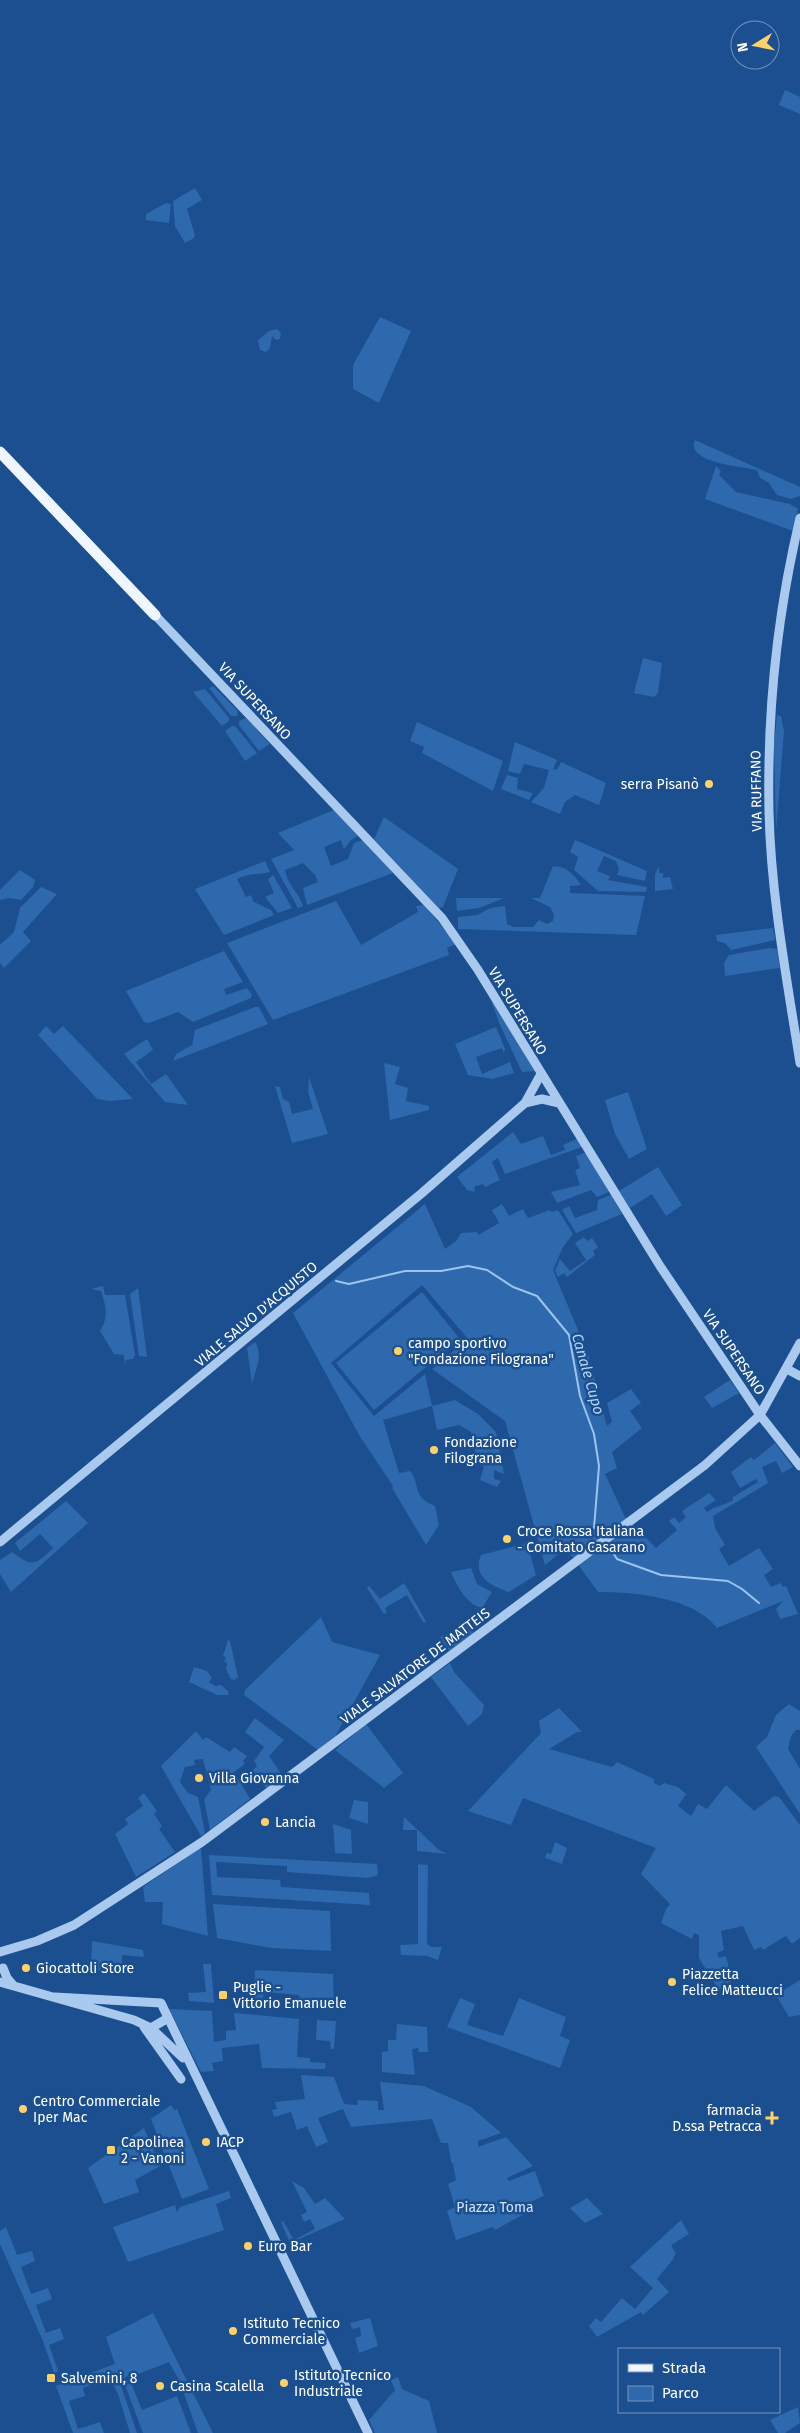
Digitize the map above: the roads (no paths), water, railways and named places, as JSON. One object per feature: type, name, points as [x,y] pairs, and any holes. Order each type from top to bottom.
[{"type":"main road","points":[[0,452],[156,615]]},
{"type":"street","name":"VIA RUFFANO","points":[[800,518],[786,585],[780,631],[771,721],[769,812],[781,945],[800,1063]]},
{"type":"street","name":"VIA SUPERSANO","points":[[156,615],[442,918],[478,970],[660,1266],[760,1415],[800,1466]]},
{"type":"street","name":"VIALE SALVO D'ACQUISTO","points":[[0,1542],[422,1193],[525,1103],[541,1074]]},
{"type":"street","points":[[525,1103],[542,1099],[559,1103]]},
{"type":"street","name":"VIALE SALVATORE DE MATTEIS","points":[[0,1952],[74,1925],[202,1842],[629,1520],[705,1465],[760,1415],[788,1369],[800,1343]]},
{"type":"street","points":[[788,1369],[800,1376]]},
{"type":"street","points":[[13,1948],[6,1956],[2,1966],[7,1978],[16,1986]]},
{"type":"street","points":[[0,1982],[117,2015],[147,2026],[178,2052],[196,2076]]},
{"type":"street","points":[[55,1997],[161,2003],[242,2176],[368,2433]]},
{"type":"street","points":[[117,2015],[118,2000]]},
{"type":"street","points":[[147,2026],[168,2018]]},
{"type":"street","points":[[147,2026],[181,2079]]},
{"type":"waterway","name":"Canale Cupo","points":[[336,1281],[349,1284],[405,1271],[441,1271],[468,1266],[487,1270],[513,1287],[537,1296],[569,1335],[580,1396],[594,1434],[599,1466],[594,1528]]},
{"type":"waterway","name":"Canale Cupo","points":[[608,1545],[617,1559],[661,1575],[728,1581],[742,1589],[759,1603]]},
{"type":"place","name":"serra Pisanò","points":[[709,784]]},
{"type":"place","name":"campo sportivo \"Fondazione Filograna\"","points":[[398,1351]]},
{"type":"place","name":"Fondazione Filograna","points":[[434,1450]]},
{"type":"place","name":"Croce Rossa Italiana - Comitato Casarano","points":[[507,1539]]},
{"type":"place","name":"Villa Giovanna","points":[[199,1778]]},
{"type":"place","name":"Lancia","points":[[265,1822]]},
{"type":"place","name":"Giocattoli Store","points":[[26,1968]]},
{"type":"place","name":"Piazzetta Felice Matteucci","points":[[672,1982]]},
{"type":"place","name":"Puglie - Vittorio Emanuele","points":[[223,1995]]},
{"type":"place","name":"Centro Commerciale Iper Mac","points":[[23,2109]]},
{"type":"place","name":"farmacia D.ssa Petracca","points":[[772,2118]]},
{"type":"place","name":"IACP","points":[[206,2142]]},
{"type":"place","name":"Capolinea 2 - Vanoni","points":[[111,2150]]},
{"type":"place","name":"Euro Bar","points":[[248,2246]]},
{"type":"place","name":"Istituto Tecnico Commerciale","points":[[233,2331]]},
{"type":"place","name":"Salvemini, 8","points":[[51,2378]]},
{"type":"place","name":"Istituto Tecnico Industriale","points":[[284,2383]]},
{"type":"place","name":"Casina Scalella","points":[[160,2386]]},
{"type":"park label","name":"Piazza Toma","points":[[495,2207]]}]
